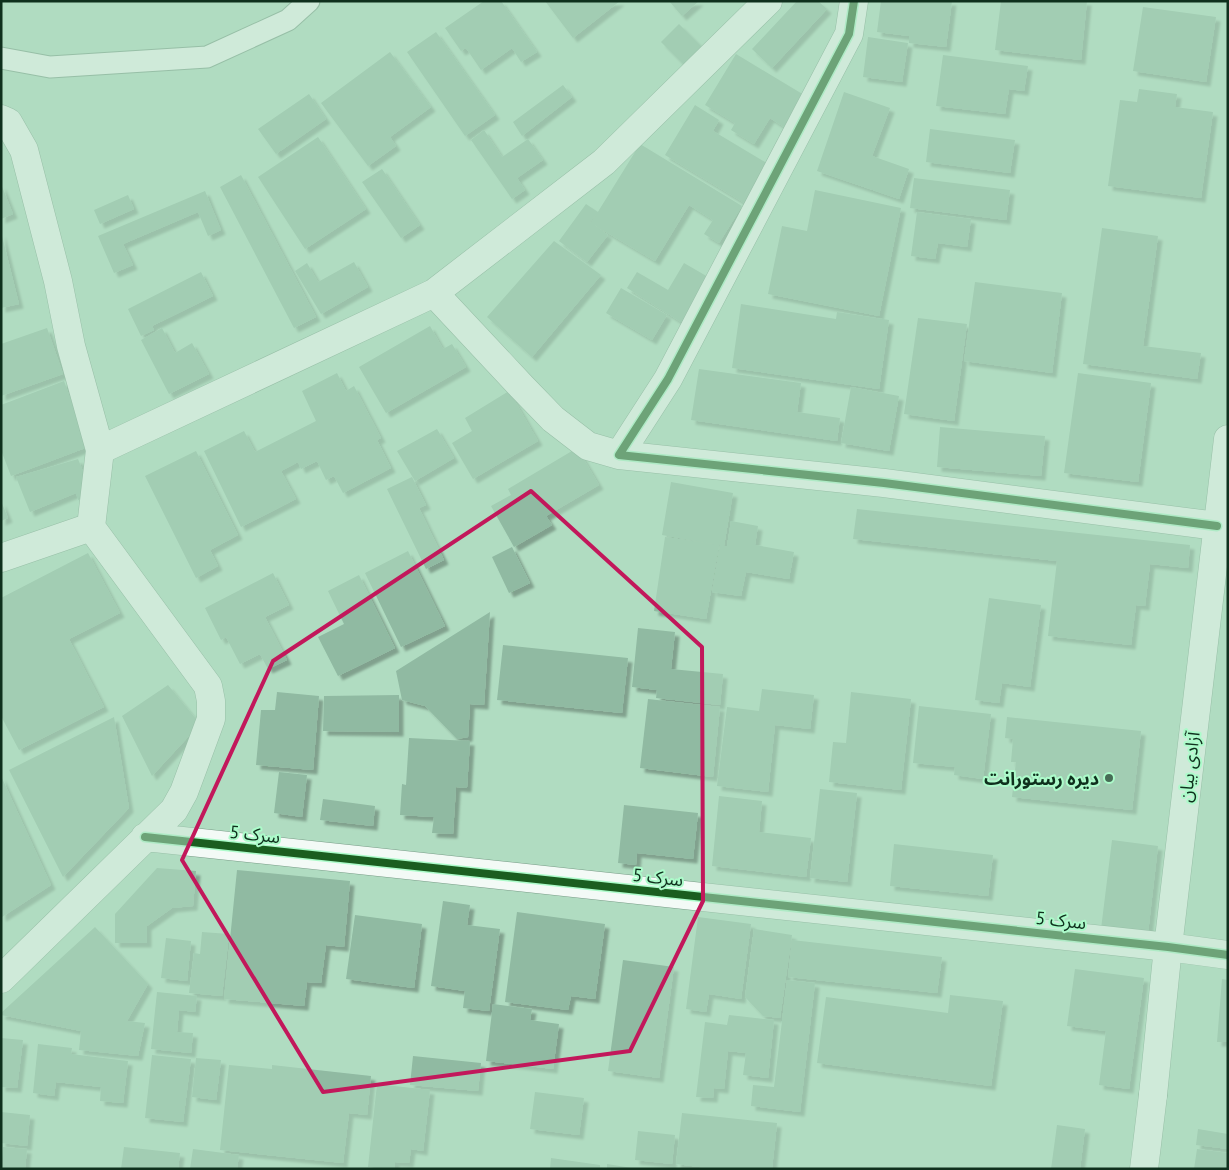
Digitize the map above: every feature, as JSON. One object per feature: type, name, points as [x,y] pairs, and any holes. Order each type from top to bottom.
[{"type":"street","points":[[100,450],[434,293],[604,162],[768,1]]},
{"type":"street","points":[[619,455],[668,379],[849,34],[854,1]]},
{"type":"street","points":[[1,119],[8,122],[24,150],[58,281],[72,346],[100,450],[91,528],[208,686],[212,719],[184,792],[174,810],[1,979]]},
{"type":"street","points":[[434,293],[553,419],[588,446],[619,455],[884,483],[1217,526]]},
{"type":"street","name":"آزادی بیان","points":[[1144,1169],[1168,947],[1228,439]]},
{"type":"street","points":[[1,558],[91,528]]},
{"type":"street","name":"سرک 5","points":[[145,837],[1228,955]]},
{"type":"lane","points":[[1,58],[50,66],[207,57],[288,20],[309,1]]},
{"type":"highlighted area","points":[[531,491],[702,647],[703,901],[630,1051],[323,1092],[182,860],[273,661]]},
{"type":"building","points":[[484,1],[501,1],[537,52],[521,62],[512,48],[481,70],[466,48],[461,51],[445,28]]},
{"type":"building","points":[[545,1],[620,1],[573,38]]},
{"type":"building","points":[[669,1],[699,1],[682,16]]},
{"type":"building","points":[[797,1],[818,1],[827,9],[772,68],[752,49]]},
{"type":"building","points":[[881,1],[952,1],[946,47],[909,43],[909,36],[877,32]]},
{"type":"building","points":[[1001,1],[1087,1],[1081,60],[995,50]]},
{"type":"building","points":[[1143,7],[1216,17],[1206,82],[1133,71]]},
{"type":"building","points":[[679,24],[704,49],[686,67],[661,42]]},
{"type":"building","points":[[436,32],[495,115],[465,136],[407,52]]},
{"type":"building","points":[[868,37],[908,43],[902,82],[863,77]]},
{"type":"building","points":[[390,52],[431,107],[390,137],[396,146],[368,166],[321,103]]},
{"type":"building","points":[[736,54],[804,95],[784,127],[770,118],[754,144],[731,130],[735,123],[705,105]]},
{"type":"building","points":[[943,55],[1028,66],[1024,91],[1009,89],[1005,114],[936,106]]},
{"type":"building","points":[[563,85],[572,97],[522,136],[513,122]]},
{"type":"building","points":[[1139,89],[1177,94],[1175,107],[1213,112],[1201,198],[1108,186],[1120,100],[1137,102]]},
{"type":"building","points":[[844,92],[890,108],[872,156],[909,169],[899,199],[817,171]]},
{"type":"building","points":[[309,94],[326,119],[276,154],[258,129]]},
{"type":"building","points":[[695,105],[719,120],[713,131],[775,168],[751,207],[665,155]]},
{"type":"building","points":[[930,129],[1015,140],[1010,173],[926,162]]},
{"type":"building","points":[[484,130],[502,157],[528,139],[543,160],[517,178],[525,190],[512,199],[471,140]]},
{"type":"building","points":[[318,137],[366,209],[305,249],[258,177]]},
{"type":"building","points":[[640,144],[742,206],[719,243],[704,234],[713,220],[689,205],[655,261],[591,223]]},
{"type":"building","points":[[382,169],[420,225],[401,238],[362,182]]},
{"type":"building","points":[[241,175],[316,317],[294,328],[220,187]]},
{"type":"building","points":[[914,178],[1010,190],[1006,220],[910,208]]},
{"type":"building","points":[[1,184],[13,214],[1,219]]},
{"type":"building","points":[[815,190],[901,208],[879,316],[768,294],[782,226],[807,231]]},
{"type":"building","points":[[205,191],[221,230],[208,236],[198,212],[123,244],[133,265],[114,273],[98,236]]},
{"type":"building","points":[[128,195],[134,209],[100,224],[94,210]]},
{"type":"building","points":[[586,204],[598,212],[590,222],[608,235],[587,262],[559,241]]},
{"type":"building","points":[[917,212],[971,219],[967,247],[938,243],[935,259],[911,256]]},
{"type":"building","points":[[1102,228],[1158,236],[1143,346],[1201,353],[1197,379],[1083,364]]},
{"type":"building","points":[[1,232],[19,304],[1,308]]},
{"type":"building","points":[[554,241],[601,275],[532,357],[487,317]]},
{"type":"building","points":[[354,262],[368,287],[321,314],[295,271],[307,263],[318,282]]},
{"type":"building","points":[[684,263],[708,277],[681,322],[627,288],[637,272],[668,290]]},
{"type":"building","points":[[201,272],[213,296],[152,326],[154,330],[141,336],[128,309]]},
{"type":"building","points":[[975,282],[1062,293],[1052,373],[964,361]]},
{"type":"building","points":[[621,288],[667,315],[652,340],[606,313]]},
{"type":"building","points":[[741,304],[836,319],[837,312],[889,320],[879,389],[732,368]]},
{"type":"building","points":[[918,318],[967,324],[954,421],[904,414]]},
{"type":"building","points":[[430,326],[443,349],[452,344],[466,367],[386,413],[359,367]]},
{"type":"building","points":[[47,328],[63,374],[1,396],[1,344]]},
{"type":"building","points":[[162,328],[175,353],[192,343],[209,374],[169,394],[141,340]]},
{"type":"building","points":[[699,369],[801,383],[797,412],[840,418],[837,441],[691,420]]},
{"type":"building","points":[[337,373],[346,391],[354,386],[381,438],[377,440],[391,468],[343,493],[334,476],[326,480],[317,461],[301,469],[298,462],[281,471],[296,499],[241,527],[204,451],[244,431],[255,452],[316,421],[302,391]]},
{"type":"building","points":[[1078,373],[1151,383],[1138,482],[1064,473]]},
{"type":"building","points":[[64,381],[88,447],[11,476],[1,450],[1,405]]},
{"type":"building","points":[[851,387],[899,396],[889,451],[841,443]]},
{"type":"building","points":[[509,391],[538,441],[473,479],[452,443],[472,431],[465,418]]},
{"type":"building","points":[[940,427],[1045,436],[1041,476],[937,467]]},
{"type":"building","points":[[437,429],[454,458],[415,481],[397,451]]},
{"type":"building","points":[[577,448],[599,485],[546,516],[552,525],[514,547],[491,506],[511,495],[508,489]]},
{"type":"building","points":[[196,451],[238,535],[210,550],[218,566],[196,578],[145,476]]},
{"type":"building","points":[[78,459],[92,494],[78,500],[76,493],[30,512],[16,477]]},
{"type":"building","points":[[412,477],[426,505],[419,508],[444,560],[426,569],[387,489]]},
{"type":"building","points":[[671,482],[733,493],[724,546],[727,546],[731,521],[758,526],[755,545],[794,552],[789,579],[746,572],[741,596],[712,592],[720,545],[662,535]]},
{"type":"building","points":[[1,501],[8,518],[1,521]]},
{"type":"building","points":[[857,509],[1190,545],[1188,568],[1150,564],[1145,606],[1136,605],[1131,645],[1048,636],[1057,561],[853,539]]},
{"type":"building","points":[[665,537],[719,545],[706,619],[654,611]]},
{"type":"building","points":[[512,547],[530,583],[509,593],[492,557]]},
{"type":"building","points":[[408,551],[445,626],[401,647],[365,573]]},
{"type":"building","points":[[88,553],[120,613],[69,639],[104,707],[19,750],[1,716],[1,598]]},
{"type":"building","points":[[273,573],[289,605],[265,617],[287,660],[268,669],[260,654],[240,664],[226,637],[221,640],[205,608]]},
{"type":"building","points":[[359,575],[395,648],[338,676],[318,637],[344,624],[328,591]]},
{"type":"building","points":[[989,598],[1041,605],[1030,687],[1002,683],[999,703],[975,700]]},
{"type":"building","points":[[490,612],[484,705],[470,704],[468,737],[457,739],[425,706],[402,700],[396,671]]},
{"type":"building","points":[[638,628],[675,632],[671,669],[723,674],[720,705],[656,698],[657,690],[632,687]]},
{"type":"building","points":[[503,645],[628,658],[622,713],[497,700]]},
{"type":"building","points":[[168,685],[200,724],[152,776],[122,716]]},
{"type":"building","points":[[762,689],[814,695],[810,729],[775,725],[768,792],[717,786],[727,707],[759,711]]},
{"type":"building","points":[[277,692],[319,696],[313,770],[256,765],[261,710],[275,710]]},
{"type":"building","points":[[851,692],[911,699],[901,790],[829,782],[833,742],[846,743]]},
{"type":"building","points":[[399,695],[399,732],[323,731],[324,696]]},
{"type":"building","points":[[648,699],[720,707],[713,777],[640,768]]},
{"type":"building","points":[[919,706],[991,714],[983,779],[954,775],[955,767],[913,763]]},
{"type":"building","points":[[114,717],[129,808],[63,877],[9,770]]},
{"type":"building","points":[[1007,717],[1141,731],[1132,810],[1012,797],[1016,762],[1011,762],[1013,739],[1005,738]]},
{"type":"building","points":[[409,738],[470,741],[467,788],[456,787],[453,834],[432,833],[434,817],[400,815],[402,784],[406,785]]},
{"type":"building","points":[[279,772],[307,775],[302,817],[274,813]]},
{"type":"building","points":[[1,776],[51,885],[2,917],[1,915]]},
{"type":"building","points":[[820,789],[857,793],[847,882],[810,878]]},
{"type":"building","points":[[719,796],[762,801],[759,832],[811,838],[806,877],[712,866]]},
{"type":"building","points":[[323,799],[375,806],[373,826],[320,820]]},
{"type":"building","points":[[624,805],[698,813],[693,859],[637,853],[636,865],[618,863]]},
{"type":"building","points":[[1112,840],[1158,846],[1148,933],[1101,929]]},
{"type":"building","points":[[894,844],[993,855],[988,896],[890,886]]},
{"type":"building","points":[[157,868],[196,871],[193,906],[172,908],[147,926],[147,943],[115,943],[115,914]]},
{"type":"building","points":[[237,870],[350,881],[344,947],[326,945],[321,983],[307,982],[304,1006],[224,999]]},
{"type":"building","points":[[443,901],[470,905],[467,925],[500,929],[489,1011],[463,1008],[465,991],[431,986]]},
{"type":"building","points":[[517,912],[605,924],[595,999],[571,996],[568,1010],[505,1002]]},
{"type":"building","points":[[355,915],[422,924],[414,988],[346,979]]},
{"type":"building","points":[[698,917],[751,924],[741,999],[709,994],[706,1012],[686,1009]]},
{"type":"building","points":[[95,927],[148,984],[127,1021],[145,1023],[138,1056],[79,1050],[81,1031],[1,1015]]},
{"type":"building","points":[[754,929],[792,935],[780,1018],[763,1016],[745,997]]},
{"type":"building","points":[[202,932],[229,934],[222,996],[189,993],[194,953],[200,954]]},
{"type":"building","points":[[166,938],[191,941],[187,981],[161,978]]},
{"type":"building","points":[[792,940],[942,957],[937,993],[788,977]]},
{"type":"building","points":[[623,960],[674,967],[659,1078],[608,1071]]},
{"type":"building","points":[[1075,969],[1144,978],[1129,1089],[1099,1085],[1106,1031],[1067,1026]]},
{"type":"building","points":[[1222,979],[1228,980],[1228,1042],[1217,1042]]},
{"type":"building","points":[[787,980],[815,983],[800,1112],[751,1106],[753,1085],[774,1087]]},
{"type":"building","points":[[157,992],[197,996],[195,1012],[179,1010],[177,1032],[193,1033],[191,1053],[151,1049]]},
{"type":"building","points":[[950,995],[1003,1001],[991,1086],[817,1063],[826,997],[948,1013]]},
{"type":"building","points":[[493,1004],[532,1009],[530,1020],[559,1024],[553,1069],[486,1061]]},
{"type":"building","points":[[729,1015],[774,1020],[768,1078],[743,1075],[746,1053],[728,1051],[724,1089],[714,1088],[713,1098],[696,1097],[705,1022],[727,1025]]},
{"type":"building","points":[[1,1038],[23,1040],[17,1088],[1,1087]]},
{"type":"building","points":[[38,1044],[72,1048],[71,1054],[128,1061],[123,1103],[100,1101],[101,1087],[56,1082],[54,1096],[33,1093]]},
{"type":"building","points":[[152,1055],[191,1059],[183,1122],[145,1118]]},
{"type":"building","points":[[413,1056],[481,1063],[478,1091],[410,1085]]},
{"type":"building","points":[[196,1058],[221,1060],[216,1100],[192,1097]]},
{"type":"building","points":[[229,1065],[272,1069],[272,1065],[371,1076],[367,1115],[349,1113],[343,1163],[220,1150]]},
{"type":"building","points":[[377,1084],[430,1090],[423,1151],[411,1149],[409,1163],[395,1162],[395,1169],[368,1167]]},
{"type":"building","points":[[535,1092],[584,1098],[579,1135],[530,1129]]},
{"type":"building","points":[[1,1112],[30,1115],[27,1146],[1,1143]]},
{"type":"building","points":[[682,1113],[777,1123],[772,1169],[715,1169],[676,1164]]},
{"type":"building","points":[[1057,1125],[1085,1129],[1080,1169],[1051,1169]]},
{"type":"building","points":[[1198,1129],[1228,1134],[1228,1149],[1196,1145]]},
{"type":"building","points":[[638,1131],[675,1135],[672,1164],[635,1160]]},
{"type":"building","points":[[3,1147],[27,1149],[25,1169],[1,1169]]},
{"type":"building","points":[[124,1147],[180,1153],[178,1169],[121,1169]]},
{"type":"building","points":[[193,1149],[239,1155],[237,1169],[190,1169]]},
{"type":"building","points":[[1197,1149],[1228,1153],[1228,1169],[1194,1169]]},
{"type":"building","points":[[551,1158],[600,1165],[600,1169],[550,1169]]},
{"type":"building","points":[[607,1164],[632,1168],[632,1169],[607,1169]]},
{"type":"cycle path","points":[[854,1],[849,34],[668,379],[619,455],[884,483],[1217,526]]},
{"type":"cycle path","points":[[145,837],[1228,955]]},
{"type":"place","name":"دیره رستورانت","points":[[1109,778]]}]
